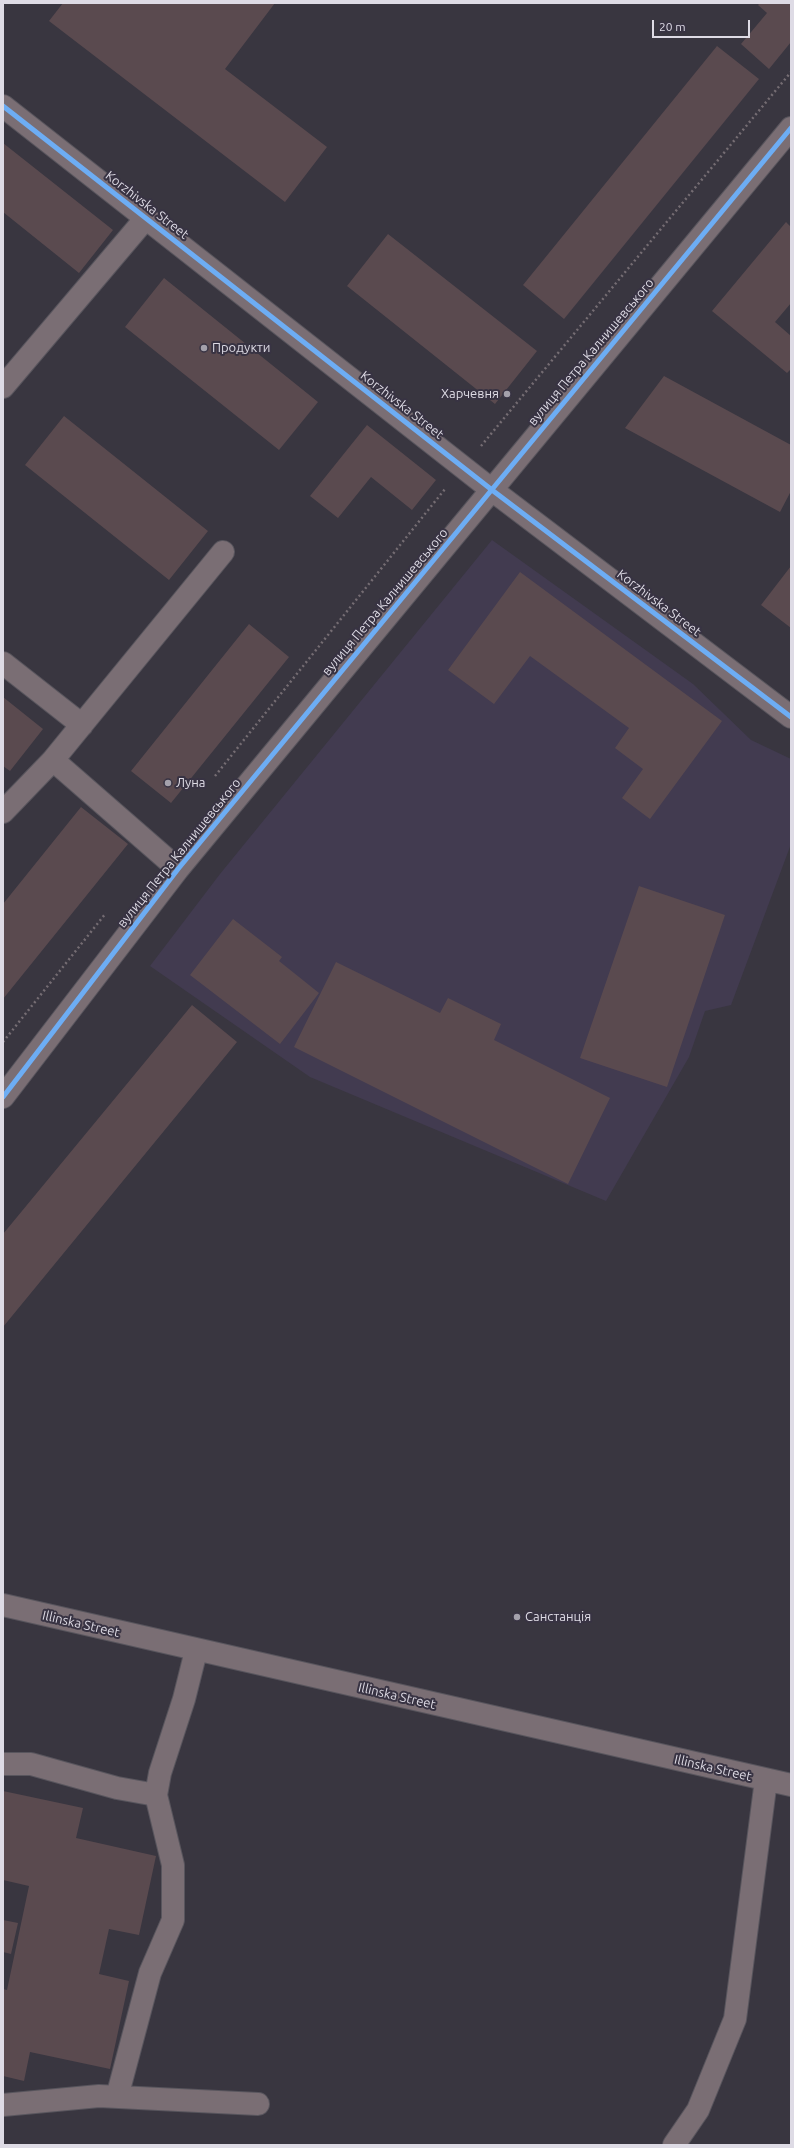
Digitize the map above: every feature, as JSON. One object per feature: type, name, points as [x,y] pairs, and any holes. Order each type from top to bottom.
[{"type":"street","name":"Korzhivska Street","points":[[3,106],[492,490],[791,717]]},
{"type":"street","name":"вулиця Петра Калнишевського","points":[[3,1096],[178,869],[791,128]]},
{"type":"street","points":[[3,387],[146,218]]},
{"type":"street","points":[[3,812],[53,760],[222,552]]},
{"type":"street","points":[[3,662],[82,725]]},
{"type":"street","points":[[53,760],[178,869]]},
{"type":"street","name":"Illinska Street","points":[[3,1605],[196,1651],[791,1785]]},
{"type":"street","points":[[117,2097],[150,1973],[173,1920],[173,1864],[156,1794],[160,1773],[184,1699],[196,1651]]},
{"type":"street","points":[[3,1764],[31,1764],[117,1788],[156,1794]]},
{"type":"street","points":[[674,2145],[698,2110],[735,2019],[766,1780]]},
{"type":"street","points":[[3,2105],[99,2096],[258,2104]]},
{"type":"path","points":[[215,777],[463,467],[791,72]]},
{"type":"path","points":[[3,1042],[106,912]]},
{"type":"shaded area","points":[[492,540],[693,684],[751,740],[791,759],[791,844],[731,1005],[705,1011],[689,1057],[606,1201],[310,1077],[150,966],[220,874]]},
{"type":"building","points":[[63,3],[275,3],[225,69],[327,147],[285,202],[49,21]]},
{"type":"building","points":[[760,3],[791,3],[791,42],[769,69],[741,44],[767,13],[758,5]]},
{"type":"building","points":[[717,46],[759,79],[564,319],[523,285]]},
{"type":"building","points":[[3,143],[113,230],[79,273],[3,212]]},
{"type":"building","points":[[786,222],[791,227],[791,303],[775,322],[791,336],[791,369],[787,373],[712,311]]},
{"type":"building","points":[[388,234],[537,351],[495,404],[347,286]]},
{"type":"building","points":[[164,278],[318,402],[279,450],[125,327]]},
{"type":"building","points":[[664,376],[791,445],[791,491],[780,512],[625,428]]},
{"type":"building","points":[[64,416],[208,531],[169,580],[25,465]]},
{"type":"building","points":[[367,425],[436,480],[412,510],[371,477],[338,518],[310,496]]},
{"type":"building","points":[[791,566],[791,628],[761,605]]},
{"type":"building","points":[[520,572],[722,721],[650,819],[622,798],[643,769],[615,748],[629,728],[530,656],[494,704],[448,670]]},
{"type":"building","points":[[249,624],[289,657],[171,803],[131,771]]},
{"type":"building","points":[[3,697],[43,729],[10,771],[3,766]]},
{"type":"building","points":[[81,807],[128,844],[3,999],[3,904]]},
{"type":"building","points":[[639,886],[725,915],[667,1087],[580,1058]]},
{"type":"building","points":[[233,919],[282,957],[279,961],[319,993],[280,1044],[190,975]]},
{"type":"building","points":[[336,962],[440,1013],[448,998],[501,1024],[494,1040],[610,1098],[568,1184],[294,1047]]},
{"type":"building","points":[[192,1005],[237,1042],[3,1327],[3,1234]]},
{"type":"building","points":[[3,1791],[83,1808],[76,1838],[156,1856],[139,1935],[109,1929],[99,1974],[129,1981],[110,2069],[30,2052],[24,2081],[3,2076],[3,1989],[7,1990],[29,1886],[3,1880]]},
{"type":"building","points":[[3,1920],[18,1923],[11,1954],[3,1952]]},
{"type":"cycle path","points":[[3,106],[492,490],[791,717]]},
{"type":"cycle path","points":[[3,1097],[178,869],[791,128]]},
{"type":"place","name":"Продукти","points":[[204,348]]},
{"type":"place","name":"Харчевня","points":[[507,394]]},
{"type":"place","name":"Луна","points":[[168,783]]},
{"type":"place","name":"Санстанція","points":[[517,1617]]}]
